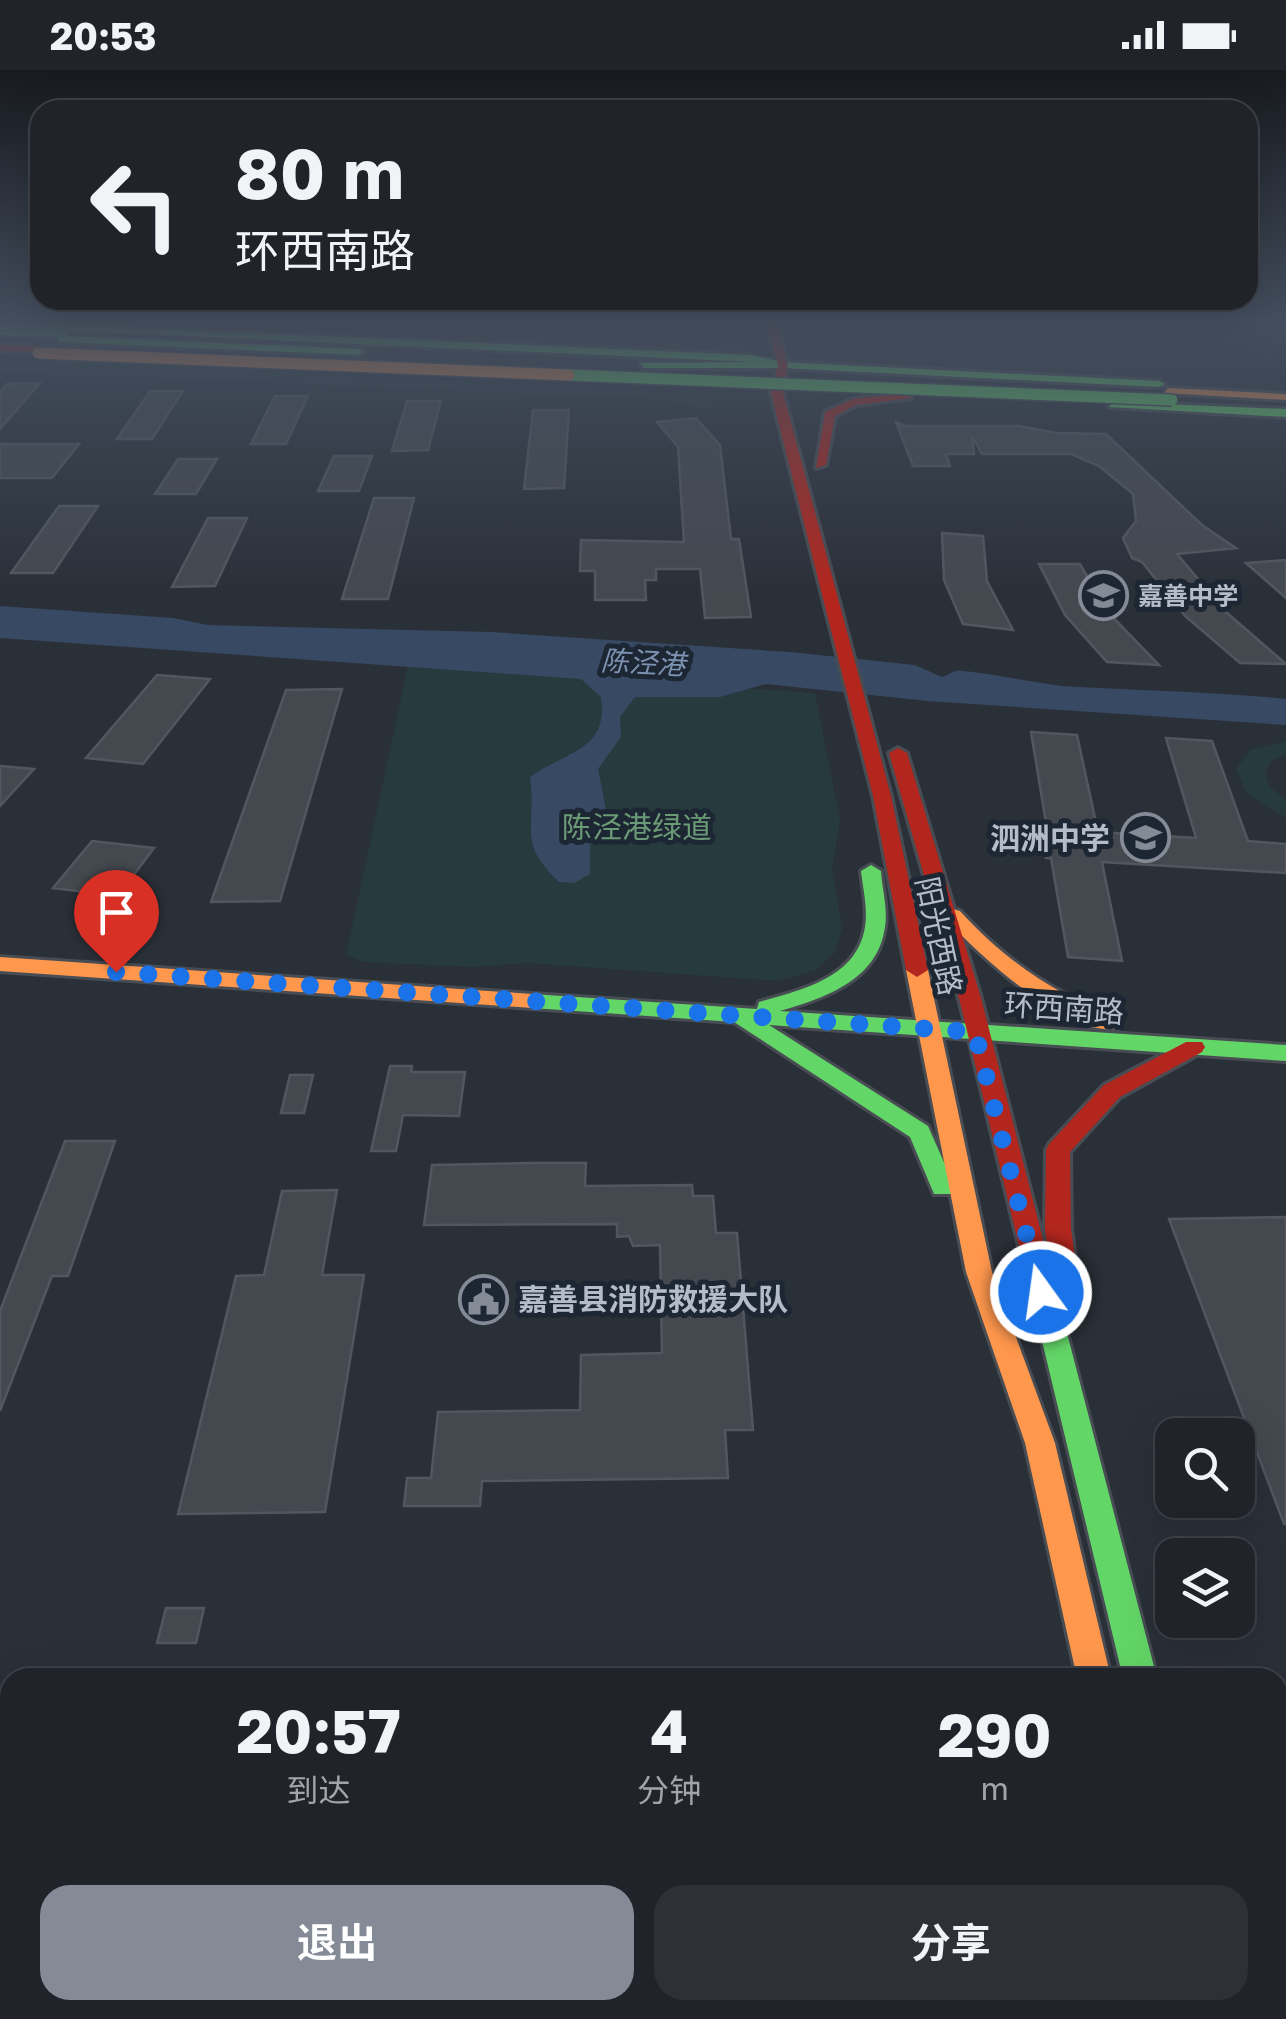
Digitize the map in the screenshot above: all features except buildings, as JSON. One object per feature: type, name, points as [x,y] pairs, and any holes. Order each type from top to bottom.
[{"type":"main road","points":[[769,412],[788,438]]},
{"type":"main road","name":"阳光西路","points":[[781,412],[858,703],[979,1272],[1040,1443],[1092,1668]]},
{"type":"main road","points":[[807,412],[850,578]]},
{"type":"main road","points":[[820,465],[829,414],[833,412]]},
{"type":"main road","name":"阳光西路","points":[[890,724],[944,904],[1137,1668]]},
{"type":"main road","points":[[736,1014],[815,995],[841,980],[860,962],[875,933],[871,862],[886,828]]},
{"type":"main road","points":[[944,904],[991,961],[1059,1008],[1194,1047]]},
{"type":"main road","name":"环西南路","points":[[0,964],[1286,1053]]},
{"type":"main road","points":[[736,1014],[920,1132],[979,1272]]},
{"type":"main road","points":[[1059,1368],[1068,1290],[1058,1229],[1058,1150],[1112,1091],[1194,1047]]},
{"type":"green space","name":"陈泾港绿道","points":[[408,665],[815,693],[840,820],[832,869],[842,929],[835,952],[816,970],[778,981],[527,963],[474,967],[363,962],[346,955]]},
{"type":"green space","points":[[1286,741],[1286,755],[1271,761],[1265,773],[1270,787],[1286,800],[1286,818],[1247,794],[1236,769],[1250,750]]},
{"type":"water","name":"陈泾港","points":[[0,606],[173,618],[208,625],[491,632],[790,652],[915,665],[942,677],[962,671],[1062,686],[1286,699],[1286,725],[928,701],[766,684],[720,697],[635,697],[620,717],[621,737],[598,769],[607,814],[590,836],[590,874],[574,883],[559,882],[533,845],[530,777],[582,748],[598,729],[601,697],[581,679],[0,638]]},
{"type":"traffic: fast","points":[[1263,412],[1286,413]]},
{"type":"traffic: fast","points":[[767,1007],[835,983],[862,960],[875,927],[871,871]]},
{"type":"traffic: fast","points":[[532,1001],[1286,1053]]},
{"type":"traffic: fast","points":[[742,1018],[920,1132],[943,1187]]},
{"type":"traffic: fast","points":[[1043,1291],[1137,1668]]},
{"type":"traffic: slow","points":[[953,915],[1005,967],[1043,994],[1111,1023]]},
{"type":"traffic: slow","points":[[0,964],[532,1001]]},
{"type":"traffic: slow","points":[[917,970],[979,1272],[1040,1443],[1092,1668]]},
{"type":"traffic: jam","points":[[782,412],[882,796],[917,970]]},
{"type":"traffic: jam","points":[[820,465],[829,414],[833,412]]},
{"type":"traffic: jam","points":[[898,753],[970,998],[1043,1291]]},
{"type":"traffic: jam","points":[[1067,1294],[1058,1229],[1058,1150],[1112,1091],[1194,1047]]},
{"type":"place","name":"嘉善中学","points":[[1103,595]]},
{"type":"place","name":"泗洲中学","points":[[1145,838]]},
{"type":"place","name":"嘉善县消防救援大队","points":[[483,1299]]},
{"type":"route","points":[[116,972],[975,1032],[1041,1292]]}]
